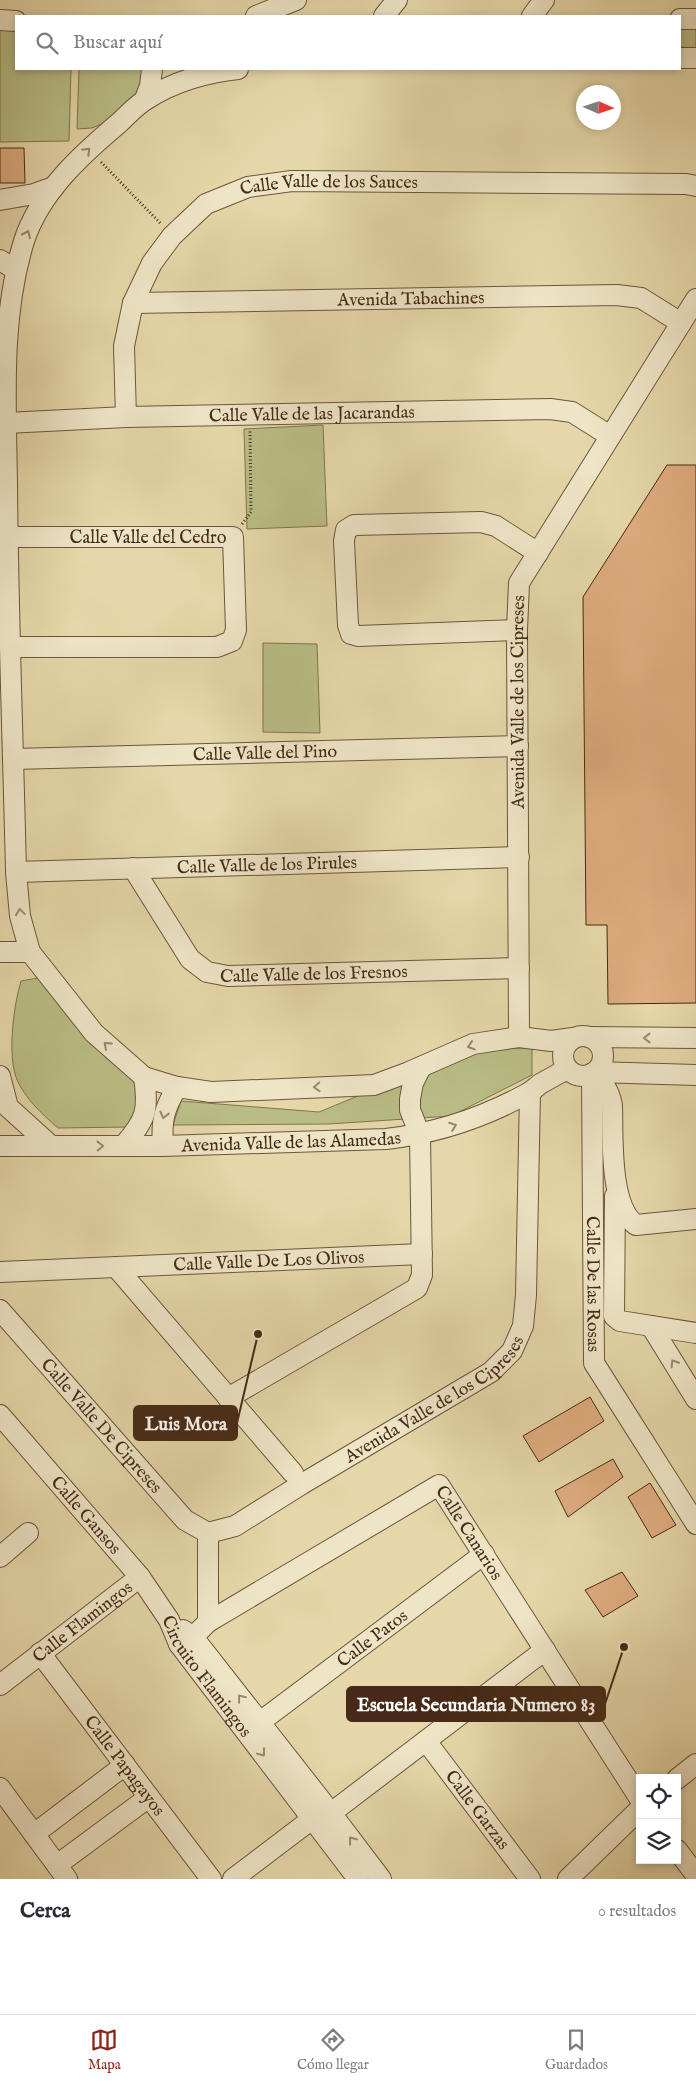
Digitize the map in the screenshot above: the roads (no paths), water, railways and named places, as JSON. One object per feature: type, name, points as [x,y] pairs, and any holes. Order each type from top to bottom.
[{"type":"street","points":[[258,15],[296,0]]},
{"type":"street","points":[[385,15],[397,0]]},
{"type":"street","points":[[533,15],[544,0]]},
{"type":"street","points":[[681,19],[696,19]]},
{"type":"street","points":[[0,20],[15,20]]},
{"type":"street","points":[[681,58],[696,58]]},
{"type":"street","points":[[146,99],[152,70]]},
{"type":"street","points":[[226,70],[192,73],[146,99],[88,150],[54,187],[8,265],[6,344],[7,537],[16,872],[20,916],[30,952],[94,1033],[144,1077],[177,1087],[211,1092],[374,1085],[473,1044],[519,1037],[551,1041],[581,1038],[696,1038]]},
{"type":"street","name":"Calle Valle de los Sauces","points":[[126,417],[124,346],[133,303],[152,263],[172,236],[206,204],[248,187],[292,181],[676,184],[696,186]]},
{"type":"street","points":[[0,200],[34,194],[54,187]]},
{"type":"street","name":"Avenida Tabachines","points":[[133,303],[617,295],[641,298],[681,323]]},
{"type":"street","name":"Avenida Valle de los Cipreses","points":[[519,1037],[517,630],[519,583],[696,299]]},
{"type":"street","name":"Calle Valle de las Jacarandas","points":[[6,423],[126,417],[550,409],[572,412],[610,436]]},
{"type":"street","points":[[517,630],[358,636],[351,634],[348,625],[344,541],[346,530],[354,525],[481,522],[496,526],[538,553]]},
{"type":"street","name":"Calle Valle del Cedro","points":[[7,537],[233,536],[236,630],[232,641],[217,647],[11,648]]},
{"type":"street","name":"Calle Valle del Pino","points":[[13,759],[518,746]]},
{"type":"street","name":"Calle Valle de los Pirules","points":[[16,872],[519,857]]},
{"type":"street","name":"Calle Valle de los Fresnos","points":[[133,868],[190,959],[207,972],[228,976],[519,968]]},
{"type":"street","points":[[0,952],[30,952]]},
{"type":"street","points":[[593,1073],[599,1067],[603,1056],[598,1044],[581,1038],[569,1042],[563,1052],[563,1058],[568,1069],[579,1076],[593,1073],[696,1075]]},
{"type":"street","points":[[228,1398],[417,1288],[422,1274],[420,1135],[410,1110],[410,1099],[413,1083],[421,1067]]},
{"type":"street","name":"Avenida Valle de las Alamedas","points":[[0,1146],[163,1146],[386,1139],[420,1135],[451,1128],[530,1092],[541,1083],[568,1069]]},
{"type":"street","points":[[593,1073],[603,1082],[609,1094],[615,1179],[614,1316],[620,1321],[696,1333]]},
{"type":"street","name":"Calle De las Rosas","points":[[593,1073],[594,1363],[696,1524]]},
{"type":"street","points":[[0,1076],[4,1107],[51,1146]]},
{"type":"street","points":[[124,1145],[139,1128],[144,1113],[146,1095],[144,1077]]},
{"type":"street","points":[[163,1146],[161,1126],[163,1116],[167,1104],[177,1087]]},
{"type":"street","name":"Avenida Valle de los Cipreses","points":[[208,1534],[235,1526],[491,1372],[512,1352],[523,1326],[526,1295],[530,1092]]},
{"type":"street","points":[[615,1179],[624,1210],[629,1220],[636,1225],[696,1219]]},
{"type":"street","name":"Calle Valle De Los Olivos","points":[[0,1272],[422,1254]]},
{"type":"street","points":[[116,1267],[293,1473]]},
{"type":"street","name":"Calle Valle De Cipreses","points":[[0,1310],[185,1520],[208,1534]]},
{"type":"street","points":[[651,1326],[696,1399]]},
{"type":"street","name":"Calle Gansos","points":[[0,1415],[140,1577],[169,1620]]},
{"type":"street","name":"Calle Canarios","points":[[186,1641],[208,1622],[439,1485],[636,1793]]},
{"type":"street","points":[[1,1555],[28,1533]]},
{"type":"street","points":[[208,1534],[208,1622]]},
{"type":"street","name":"Calle Patos","points":[[260,1722],[484,1554]]},
{"type":"street","name":"Calle Flamingos","points":[[0,1684],[140,1577]]},
{"type":"street","name":"Circuito Flamingos","points":[[169,1620],[260,1722],[381,1879]]},
{"type":"street","name":"Circuito Flamingos","points":[[186,1641],[312,1819],[358,1879]]},
{"type":"street","points":[[331,1812],[545,1650]]},
{"type":"street","name":"Calle Papagayos","points":[[40,1653],[211,1879]]},
{"type":"street","name":"Calle Garzas","points":[[426,1741],[530,1879]]},
{"type":"street","points":[[681,1776],[696,1764]]},
{"type":"street","points":[[34,1834],[125,1765]]},
{"type":"street","points":[[0,1788],[62,1872],[149,1797]]},
{"type":"street","points":[[568,1879],[636,1813]]},
{"type":"street","points":[[233,1879],[312,1819]]},
{"type":"street","points":[[681,1855],[696,1875]]},
{"type":"place","name":"Luis Mora","points":[[258,1334]]},
{"type":"place","name":"Escuela Secundaria Numero 83","points":[[624,1647]]}]
